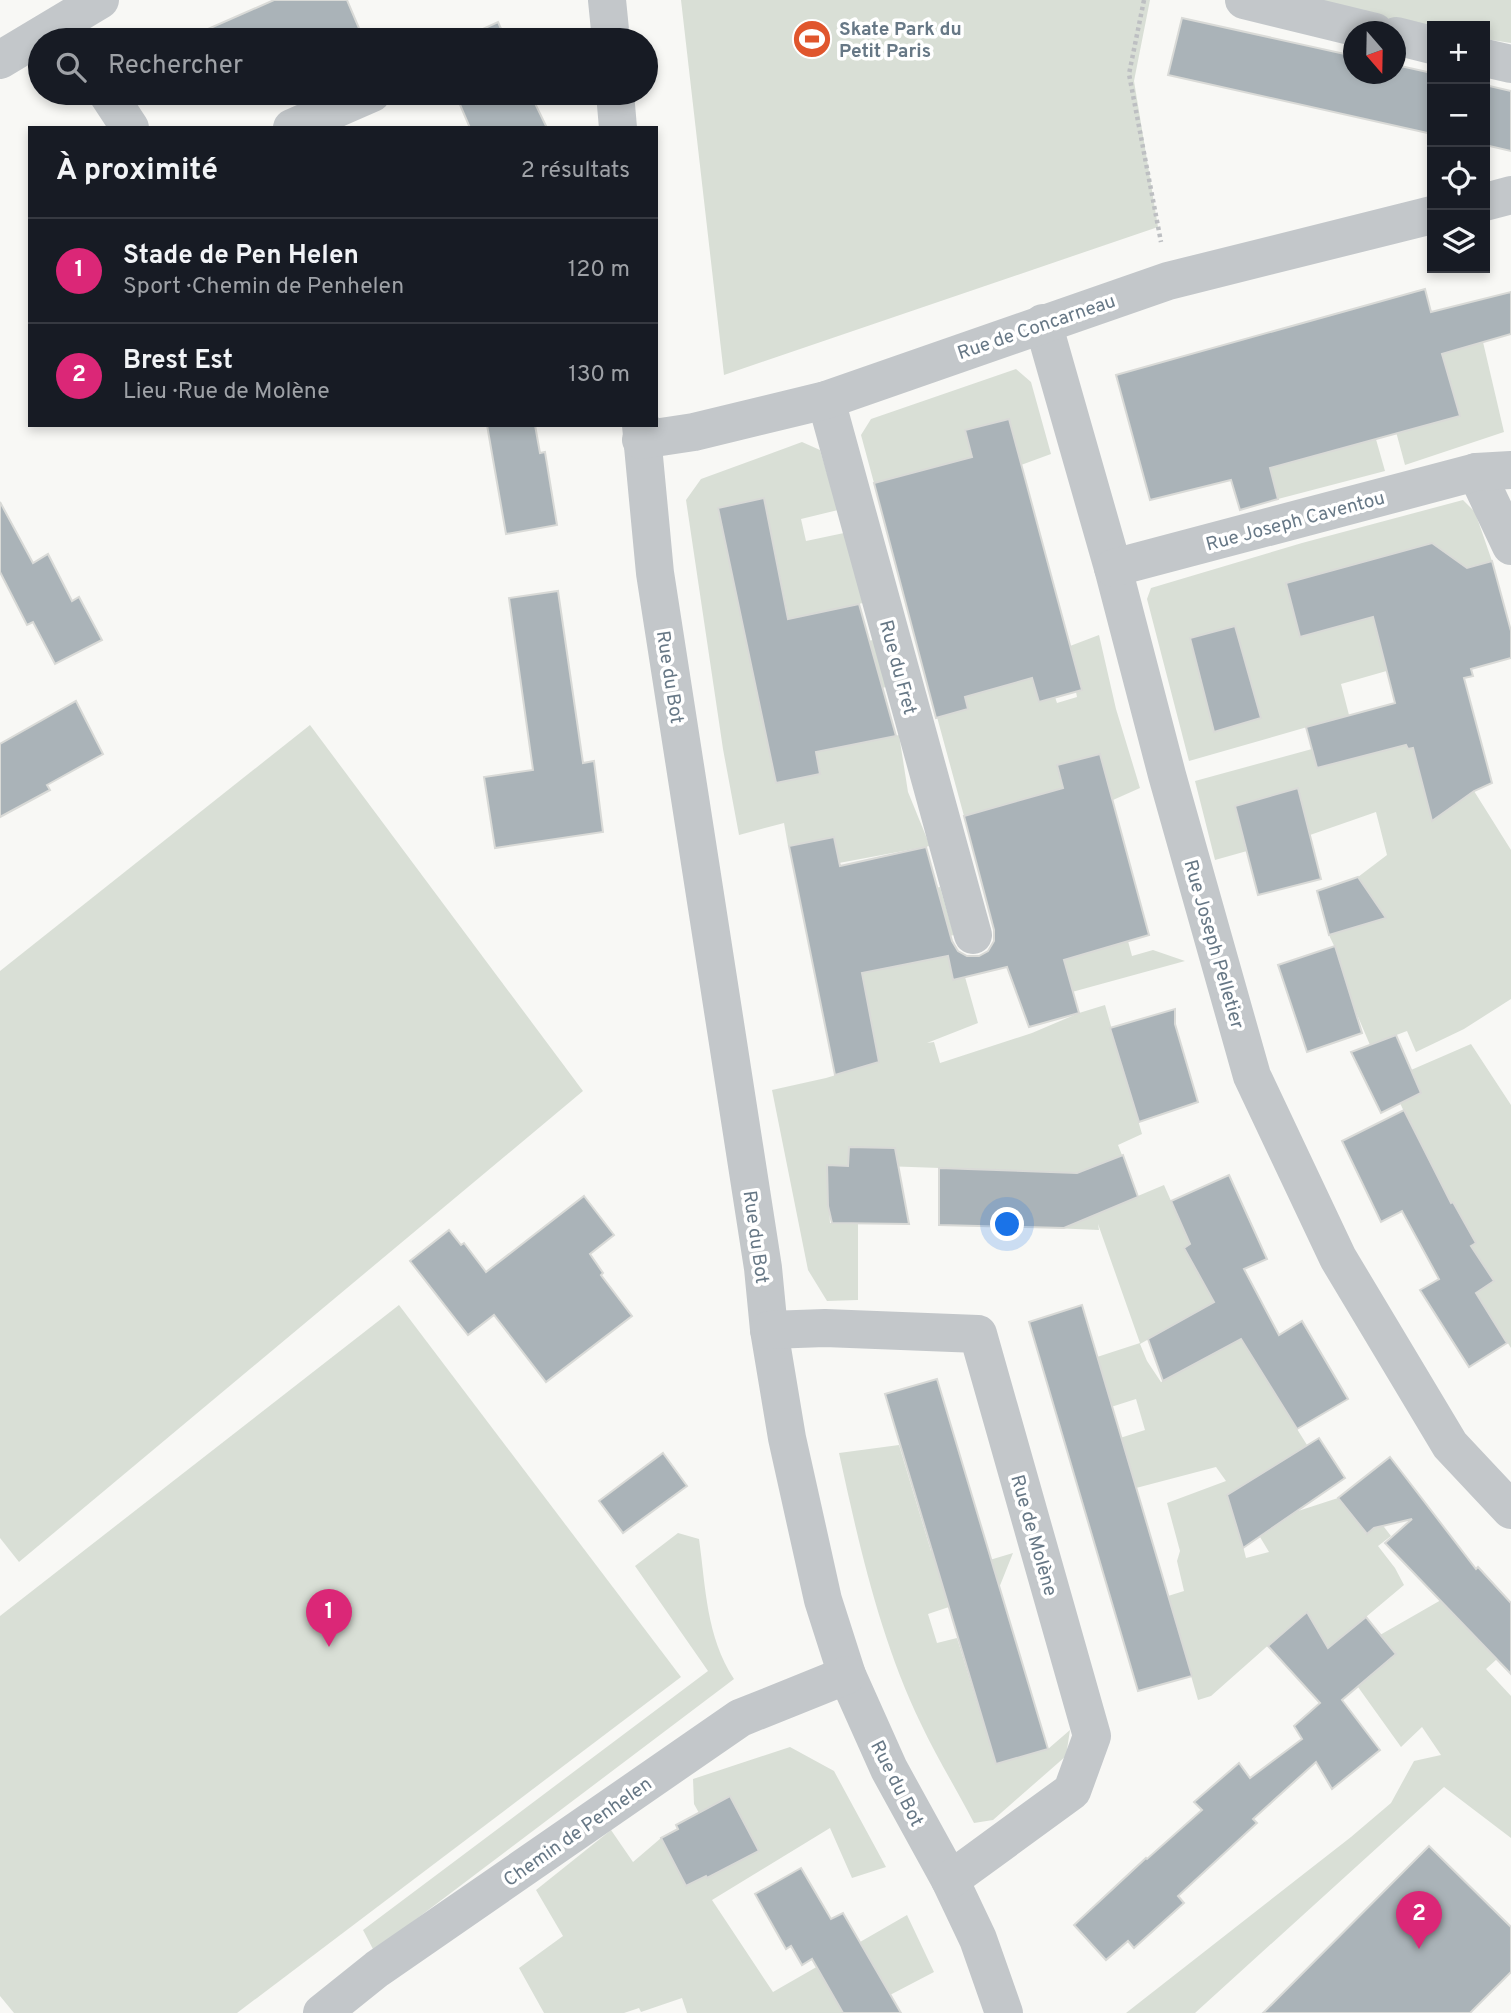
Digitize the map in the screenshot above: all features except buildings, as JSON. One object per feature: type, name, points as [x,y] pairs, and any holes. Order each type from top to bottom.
[{"type":"street","points":[[69,28],[100,0]]},
{"type":"street","points":[[607,0],[610,28]]},
{"type":"street","points":[[1244,0],[1343,24]]},
{"type":"street","points":[[1406,39],[1427,44]]},
{"type":"street","points":[[0,60],[28,48]]},
{"type":"street","points":[[1490,59],[1511,64]]},
{"type":"street","points":[[115,105],[129,126]]},
{"type":"street","points":[[297,126],[345,105]]},
{"type":"street","points":[[616,105],[618,126]]},
{"type":"street","points":[[1490,201],[1511,195]]},
{"type":"street","name":"Rue de Concarneau","points":[[641,432],[694,432],[826,400],[1168,281],[1427,216]]},
{"type":"street","name":"Rue Joseph Pelletier","points":[[1043,323],[1252,1076],[1338,1258],[1450,1445],[1511,1510]]},
{"type":"street","name":"Rue du Fret","points":[[826,400],[973,935]]},
{"type":"street","name":"Rue du Bot","points":[[641,432],[655,573],[763,1269],[769,1330],[787,1438],[823,1600],[847,1675],[889,1769],[950,1880],[978,1939],[1004,2013]]},
{"type":"street","name":"Rue Joseph Caventou","points":[[1113,568],[1494,471],[1511,545]]},
{"type":"street","name":"Rue de Molène","points":[[769,1330],[825,1328],[978,1334],[1092,1736],[1072,1791],[950,1880]]},
{"type":"street","name":"Chemin de Penhelen","points":[[322,2013],[377,1969],[740,1718],[847,1675]]},
{"type":"path","points":[[1144,0],[1129,74],[1168,281]]},
{"type":"shaded area","points":[[681,0],[1150,0],[1134,81],[1158,227],[724,375]]},
{"type":"shaded area","points":[[1295,0],[1511,0],[1511,43],[1490,40],[1490,21],[1427,21],[1427,27]]},
{"type":"shaded area","points":[[1483,342],[1504,432],[1405,465],[1395,428],[1408,430],[1459,416],[1442,353]]},
{"type":"shaded area","points":[[1016,369],[1031,382],[1051,454],[1021,465],[1009,419],[966,430],[972,457],[954,462],[982,492],[1039,702],[1055,697],[1057,703],[1077,697],[1076,692],[1082,690],[1070,646],[1099,635],[1116,709],[1140,788],[1113,800],[1100,754],[1087,877],[964,816],[937,717],[968,709],[912,474],[874,483],[861,435],[871,419]]},
{"type":"shaded area","points":[[1358,376],[1385,471],[1278,499],[1269,463],[1272,429],[1282,465],[1335,450]]},
{"type":"shaded area","points":[[802,442],[820,450],[838,510],[801,519],[806,541],[844,533],[863,603],[826,611],[836,647],[873,640],[886,687],[849,696],[862,743],[899,735],[908,792],[930,846],[839,863],[834,837],[788,846],[784,823],[739,835],[723,749],[686,500],[701,479]],"holes":[[[764,498],[820,773],[776,783],[719,508]]]},
{"type":"shaded area","points":[[1463,500],[1475,512],[1492,561],[1383,589],[1404,666],[1341,684],[1349,715],[1189,761],[1147,599],[1151,588],[1302,543]],"holes":[[[1329,571],[1344,624],[1286,583]],[[1235,626],[1261,718],[1215,731],[1190,638]]]},
{"type":"shaded area","points":[[310,725],[583,1091],[19,1562],[0,1538],[0,971]]},
{"type":"shaded area","points":[[1401,725],[1408,749],[1425,744],[1421,778],[1432,821],[1474,791],[1511,850],[1511,999],[1464,1029],[1416,1052],[1407,1031],[1370,1045],[1356,1012],[1344,1016],[1336,950],[1329,935],[1385,918],[1358,877],[1387,855],[1376,812],[1310,835],[1280,794],[1236,806],[1247,851],[1215,860],[1195,781],[1312,749],[1317,768],[1360,757]]},
{"type":"shaded area","points":[[940,887],[954,935],[916,943],[920,961],[948,956],[953,979],[965,977],[978,1023],[927,1043],[934,1042],[940,1063],[1032,1033],[1105,1005],[1142,1134],[1118,1145],[1122,1155],[1080,1172],[1095,1214],[1164,1185],[1190,1244],[1185,1248],[1224,1322],[1236,1316],[1274,1392],[1307,1445],[1233,1491],[1260,1537],[1298,1511],[1338,1498],[1366,1534],[1381,1523],[1391,1536],[1378,1546],[1404,1585],[1329,1648],[1306,1612],[1211,1696],[1198,1700],[1168,1596],[1184,1591],[1177,1561],[1180,1551],[1167,1503],[1226,1481],[1216,1467],[1117,1493],[1120,1438],[1145,1430],[1136,1399],[1111,1407],[1097,1357],[1140,1343],[1098,1224],[1099,1230],[1052,1228],[1053,1172],[883,1166],[884,1148],[849,1147],[848,1165],[827,1165],[830,1223],[858,1223],[858,1300],[827,1301],[808,1270],[772,1090],[879,1062],[849,912]],"holes":[[[1179,1322],[1200,1361],[1161,1382],[1140,1344]],[[1260,1537],[1269,1552],[1246,1558],[1242,1542]]]},
{"type":"shaded area","points":[[1128,941],[1132,956],[1153,950],[1185,961],[1021,1006],[1004,960],[1107,947]]},
{"type":"shaded area","points":[[1471,1044],[1511,1105],[1511,1348],[1476,1293],[1493,1281],[1471,1246],[1476,1243],[1453,1202],[1447,1205],[1400,1103],[1421,1092],[1411,1070]]},
{"type":"shaded area","points":[[399,1305],[681,1677],[237,2013],[14,2013],[0,1996],[0,1616]]},
{"type":"shaded area","points":[[899,1445],[931,1551],[956,1543],[963,1568],[1013,1553],[999,1588],[948,1603],[949,1607],[928,1614],[937,1643],[957,1638],[996,1764],[1048,1749],[1070,1730],[1066,1756],[993,1820],[974,1823],[927,1737],[894,1659],[863,1557],[839,1453]]},
{"type":"shaded area","points":[[678,1533],[699,1539],[712,1629],[734,1679],[374,1951],[363,1930],[708,1671],[635,1566]]},
{"type":"shaded area","points":[[1441,1600],[1497,1659],[1486,1669],[1511,1696],[1511,1838],[1444,1787],[1195,2013],[1126,2013],[1391,1803],[1414,1761],[1441,1755],[1422,1727],[1401,1747],[1358,1687],[1396,1654],[1380,1635]]},
{"type":"shaded area","points":[[790,1747],[834,1771],[886,1867],[852,1878],[830,1828],[712,1900],[773,1992],[907,1915],[934,1972],[890,1995],[867,1956],[824,1980],[843,2013],[687,2013],[682,1998],[641,2012],[639,2008],[624,2013],[544,2013],[519,1968],[563,1936],[536,1890],[611,1830],[633,1862],[661,1838],[686,1886],[758,1851],[699,1813],[694,1804],[693,1779]]},
{"type":"place","name":"Skate Park du Petit Paris","points":[[812,39]]},
{"type":"place","name":"Stade de Pen Helen","points":[[329,1647]]},
{"type":"place","name":"Brest Est","points":[[1419,1949]]}]
